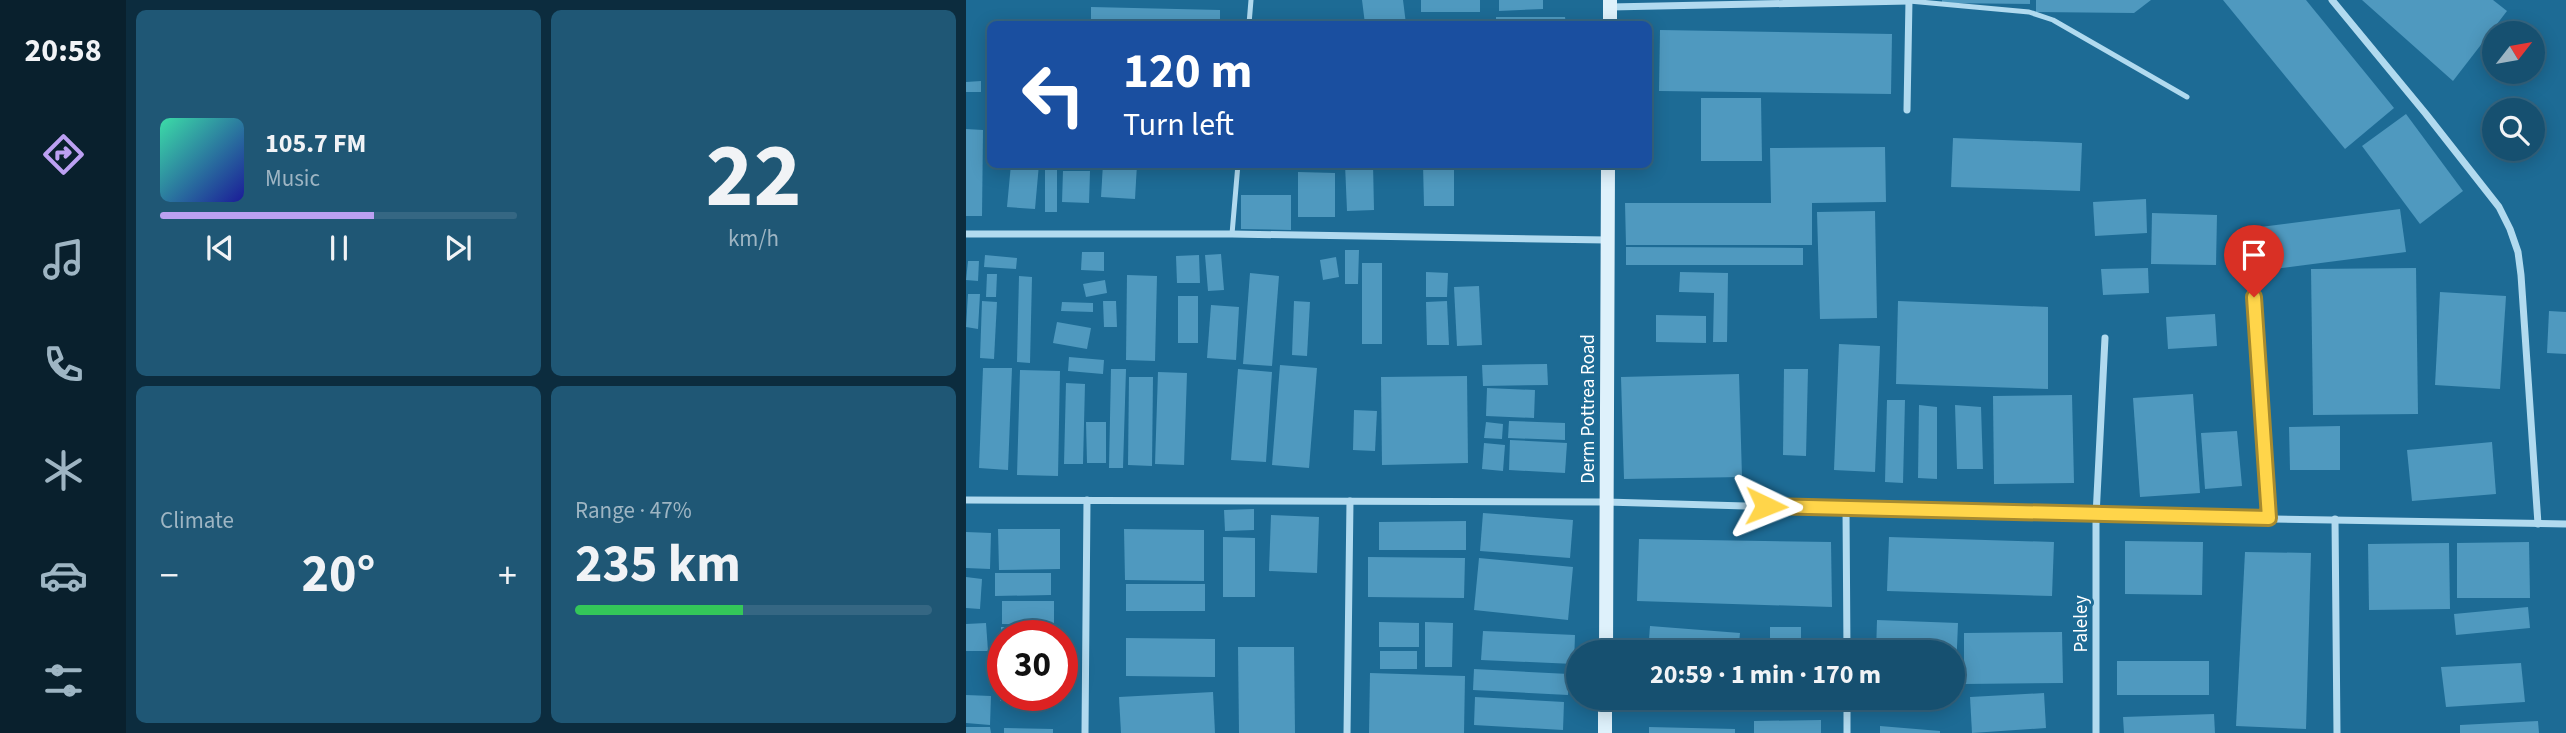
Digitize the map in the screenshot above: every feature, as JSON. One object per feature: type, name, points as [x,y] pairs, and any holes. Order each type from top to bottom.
[{"type":"street","points":[[2332,0],[2434,124],[2499,208],[2510,229],[2518,252],[2521,275],[2538,524]]},
{"type":"street","points":[[1610,4],[1909,1],[1907,110]]},
{"type":"street","name":"Derm Pottrea Road","points":[[1606,640],[1608,168]]},
{"type":"street","points":[[966,234],[1232,234],[1607,240]]},
{"type":"street","name":"Paleley","points":[[2096,733],[2096,516],[2105,338]]},
{"type":"street","points":[[966,500],[1606,502],[2096,516],[2566,524]]},
{"type":"street","points":[[1085,733],[1087,500]]},
{"type":"street","points":[[1347,733],[1350,501]]},
{"type":"street","points":[[1846,509],[1847,640]]},
{"type":"street","points":[[2335,519],[2337,733]]},
{"type":"street","points":[[1605,710],[1605,733]]},
{"type":"street","points":[[1847,710],[1847,733]]},
{"type":"lane","points":[[1249,21],[1251,0]]},
{"type":"lane","points":[[1909,1],[2029,12],[2053,20],[2187,97]]},
{"type":"lane","points":[[1232,234],[1238,168]]},
{"type":"lane","points":[[2254,297],[2269,518]]},
{"type":"building","points":[[1362,0],[1403,0],[1406,21],[1365,21]]},
{"type":"building","points":[[1421,0],[1480,0],[1480,12],[1421,12]]},
{"type":"building","points":[[1499,0],[1543,0],[1543,9],[1499,11]]},
{"type":"building","points":[[1942,0],[2030,0],[2030,4],[1942,3]]},
{"type":"building","points":[[2036,0],[2151,0],[2134,13],[2036,12]]},
{"type":"building","points":[[2223,0],[2306,0],[2394,108],[2345,149]]},
{"type":"building","points":[[2362,0],[2493,0],[2507,11],[2499,21],[2482,21],[2482,43],[2453,81]]},
{"type":"building","points":[[1091,7],[1220,10],[1220,21],[1091,21]]},
{"type":"building","points":[[1496,17],[1565,17],[1566,21],[1496,21]]},
{"type":"building","points":[[1660,30],[1892,34],[1891,94],[1659,91]]},
{"type":"building","points":[[981,81],[981,92],[966,92],[966,82]]},
{"type":"building","points":[[1701,98],[1761,98],[1762,161],[1701,161]]},
{"type":"building","points":[[2406,114],[2463,191],[2420,224],[2362,146]]},
{"type":"building","points":[[966,129],[983,130],[982,216],[966,216]]},
{"type":"building","points":[[1953,138],[2082,143],[2080,191],[1951,187]]},
{"type":"building","points":[[1885,147],[1886,202],[1812,203],[1812,245],[1626,245],[1625,203],[1771,203],[1770,148]]},
{"type":"building","points":[[1011,168],[1039,168],[1035,209],[1007,207]]},
{"type":"building","points":[[1103,168],[1137,168],[1135,199],[1101,197]]},
{"type":"building","points":[[1345,168],[1373,168],[1374,210],[1347,211]]},
{"type":"building","points":[[1423,168],[1454,168],[1454,206],[1424,206]]},
{"type":"building","points":[[1045,170],[1057,170],[1057,212],[1045,212]]},
{"type":"building","points":[[1063,171],[1090,171],[1089,203],[1062,202]]},
{"type":"building","points":[[1298,172],[1335,173],[1335,217],[1298,217]]},
{"type":"building","points":[[1241,195],[1291,195],[1291,230],[1241,229]]},
{"type":"building","points":[[2146,199],[2147,233],[2095,236],[2093,202]]},
{"type":"building","points":[[2400,209],[2406,252],[2243,273],[2237,230]]},
{"type":"building","points":[[1875,211],[1877,318],[1820,319],[1817,212]]},
{"type":"building","points":[[2152,213],[2217,215],[2216,265],[2151,264]]},
{"type":"building","points":[[1626,247],[1803,248],[1803,265],[1626,265]]},
{"type":"building","points":[[1345,250],[1359,250],[1358,284],[1345,284]]},
{"type":"building","points":[[1082,252],[1104,252],[1104,271],[1081,270]]},
{"type":"building","points":[[1221,254],[1224,290],[1208,291],[1205,255]]},
{"type":"building","points":[[985,255],[1017,258],[1016,269],[984,267]]},
{"type":"building","points":[[1199,255],[1200,283],[1177,283],[1176,256]]},
{"type":"building","points":[[1336,257],[1339,277],[1323,280],[1320,260]]},
{"type":"building","points":[[968,261],[979,261],[978,281],[966,280]]},
{"type":"building","points":[[1362,263],[1382,263],[1382,344],[1362,344]]},
{"type":"building","points":[[2148,268],[2149,293],[2103,295],[2101,269]]},
{"type":"building","points":[[2416,268],[2418,414],[2313,415],[2311,269]]},
{"type":"building","points":[[1426,272],[1448,273],[1447,297],[1426,297]]},
{"type":"building","points":[[1680,272],[1728,273],[1727,342],[1713,342],[1714,293],[1679,292]]},
{"type":"building","points":[[1250,273],[1279,276],[1272,366],[1243,364]]},
{"type":"building","points":[[987,274],[997,274],[996,297],[986,297]]},
{"type":"building","points":[[1127,275],[1157,276],[1155,361],[1126,360]]},
{"type":"building","points":[[1019,276],[1032,277],[1030,363],[1017,362]]},
{"type":"building","points":[[1105,280],[1107,293],[1086,297],[1083,284]]},
{"type":"building","points":[[1479,286],[1482,345],[1457,346],[1454,287]]},
{"type":"building","points":[[2440,292],[2506,296],[2500,389],[2435,385]]},
{"type":"building","points":[[968,294],[980,294],[978,329],[966,327]]},
{"type":"building","points":[[1178,296],[1198,296],[1198,343],[1178,343]]},
{"type":"building","points":[[982,301],[997,302],[994,359],[980,358]]},
{"type":"building","points":[[1103,301],[1116,301],[1117,327],[1104,327]]},
{"type":"building","points":[[1294,301],[1310,302],[1307,356],[1292,355]]},
{"type":"building","points":[[1447,301],[1449,345],[1427,345],[1426,302]]},
{"type":"building","points":[[1898,301],[2048,307],[2048,389],[1896,384]]},
{"type":"building","points":[[1062,302],[1093,303],[1093,312],[1061,311]]},
{"type":"building","points":[[1211,305],[1239,307],[1236,360],[1207,358]]},
{"type":"building","points":[[2549,311],[2566,312],[2566,354],[2547,353]]},
{"type":"building","points":[[2215,314],[2217,346],[2168,349],[2166,317]]},
{"type":"building","points":[[1656,315],[1706,316],[1706,343],[1656,342]]},
{"type":"building","points":[[1057,322],[1091,328],[1087,349],[1053,343]]},
{"type":"building","points":[[1839,344],[1880,346],[1875,472],[1834,470]]},
{"type":"building","points":[[1069,357],[1104,360],[1103,374],[1068,371]]},
{"type":"building","points":[[1547,364],[1548,385],[1483,386],[1482,365]]},
{"type":"building","points":[[1280,365],[1317,368],[1309,468],[1272,465]]},
{"type":"building","points":[[983,368],[1012,368],[1008,470],[979,468]]},
{"type":"building","points":[[1111,369],[1126,369],[1123,468],[1109,468]]},
{"type":"building","points":[[1238,369],[1272,372],[1266,462],[1231,460]]},
{"type":"building","points":[[1784,369],[1808,369],[1806,456],[1783,455]]},
{"type":"building","points":[[1020,370],[1060,371],[1058,476],[1017,475]]},
{"type":"building","points":[[1158,372],[1187,373],[1184,465],[1155,464]]},
{"type":"building","points":[[1739,374],[1742,477],[1624,479],[1621,377]]},
{"type":"building","points":[[1467,376],[1468,463],[1382,465],[1381,377]]},
{"type":"building","points":[[1129,377],[1153,377],[1152,466],[1128,465]]},
{"type":"building","points":[[1066,383],[1085,384],[1083,464],[1064,464]]},
{"type":"building","points":[[1487,388],[1535,390],[1534,418],[1486,416]]},
{"type":"building","points":[[2193,394],[2200,493],[2140,497],[2133,398]]},
{"type":"building","points":[[2072,395],[2074,483],[1994,484],[1993,396]]},
{"type":"building","points":[[1887,400],[1905,400],[1903,483],[1885,482]]},
{"type":"building","points":[[1919,405],[1937,407],[1937,479],[1918,478]]},
{"type":"building","points":[[1955,405],[1981,407],[1983,469],[1957,469]]},
{"type":"building","points":[[1354,410],[1377,411],[1375,451],[1353,450]]},
{"type":"building","points":[[1509,421],[1565,423],[1565,440],[1508,438]]},
{"type":"building","points":[[1086,422],[1106,422],[1106,463],[1087,463]]},
{"type":"building","points":[[1486,422],[1503,424],[1502,439],[1484,438]]},
{"type":"building","points":[[2340,426],[2340,470],[2290,470],[2289,427]]},
{"type":"building","points":[[2237,431],[2242,486],[2205,489],[2201,433]]},
{"type":"building","points":[[1510,440],[1567,443],[1565,473],[1509,470]]},
{"type":"building","points":[[2492,442],[2496,494],[2412,501],[2407,450]]},
{"type":"building","points":[[1484,443],[1505,445],[1503,471],[1482,469]]},
{"type":"building","points":[[1254,509],[1254,530],[1225,531],[1224,510]]},
{"type":"building","points":[[1483,513],[1573,520],[1570,558],[1480,551]]},
{"type":"building","points":[[1271,515],[1319,517],[1317,573],[1269,571]]},
{"type":"building","points":[[1466,521],[1466,550],[1379,550],[1379,522]]},
{"type":"building","points":[[998,529],[1060,529],[1060,569],[999,570]]},
{"type":"building","points":[[1124,529],[1204,530],[1204,581],[1125,580]]},
{"type":"building","points":[[966,532],[991,533],[990,569],[966,568]]},
{"type":"building","points":[[1223,537],[1255,538],[1255,597],[1223,597]]},
{"type":"building","points":[[1889,537],[2054,542],[2052,596],[1887,591]]},
{"type":"building","points":[[1639,539],[1831,542],[1832,607],[1637,601]]},
{"type":"building","points":[[2125,541],[2203,542],[2202,595],[2125,594]]},
{"type":"building","points":[[2529,542],[2530,598],[2457,598],[2457,543]]},
{"type":"building","points":[[2449,543],[2450,609],[2369,610],[2368,544]]},
{"type":"building","points":[[2245,552],[2311,553],[2306,729],[2236,726]]},
{"type":"building","points":[[1368,557],[1465,558],[1464,598],[1368,597]]},
{"type":"building","points":[[1479,558],[1573,567],[1568,620],[1474,610]]},
{"type":"building","points":[[995,573],[1051,573],[1051,595],[995,596]]},
{"type":"building","points":[[966,577],[982,579],[980,609],[966,608]]},
{"type":"building","points":[[1126,584],[1205,584],[1205,611],[1126,611]]},
{"type":"building","points":[[1002,601],[1054,601],[1054,620],[1002,620]]},
{"type":"building","points":[[2528,607],[2530,628],[2456,635],[2454,614]]},
{"type":"building","points":[[1877,620],[1958,623],[1957,640],[1876,640]]},
{"type":"building","points":[[1379,622],[1419,623],[1419,647],[1379,647]]},
{"type":"building","points":[[1425,622],[1453,623],[1452,667],[1425,667]]},
{"type":"building","points":[[986,623],[987,651],[966,651],[966,624]]},
{"type":"building","points":[[1650,626],[1740,633],[1739,640],[1649,640]]},
{"type":"building","points":[[1770,627],[1801,627],[1801,640],[1770,640]]},
{"type":"building","points":[[1483,631],[1575,635],[1575,640],[1566,640],[1566,664],[1481,660]]},
{"type":"building","points":[[2062,632],[2063,683],[1965,684],[1964,633]]},
{"type":"building","points":[[1126,638],[1215,639],[1215,677],[1126,676]]},
{"type":"building","points":[[1238,647],[1294,647],[1295,733],[1239,733]]},
{"type":"building","points":[[1380,651],[1417,651],[1417,669],[1380,669]]},
{"type":"building","points":[[2117,661],[2209,661],[2209,695],[2117,695]]},
{"type":"building","points":[[2521,663],[2525,702],[2446,707],[2441,667]]},
{"type":"building","points":[[1474,669],[1566,674],[1566,695],[1473,690]]},
{"type":"building","points":[[1370,673],[1465,676],[1464,733],[1369,733]]},
{"type":"building","points":[[1213,692],[1215,733],[1121,733],[1119,697]]},
{"type":"building","points":[[2044,693],[2046,728],[1972,733],[1970,697]]},
{"type":"building","points":[[966,695],[987,696],[990,725],[966,723]]},
{"type":"building","points":[[1475,697],[1564,702],[1563,730],[1474,725]]},
{"type":"building","points":[[2214,714],[2215,733],[2124,733],[2123,717]]},
{"type":"building","points":[[1821,720],[1821,733],[1754,733],[1754,721]]},
{"type":"building","points":[[2538,721],[2539,733],[2460,733],[2460,725]]},
{"type":"building","points":[[1880,726],[1940,731],[1940,733],[1880,733]]},
{"type":"building","points":[[966,727],[990,727],[991,733],[966,733]]},
{"type":"building","points":[[1649,727],[1735,729],[1735,733],[1649,733]]},
{"type":"building","points":[[1004,728],[1053,729],[1053,733],[1004,733]]},
{"type":"route","points":[[1766,506],[2096,516],[2269,518],[2254,297]]}]
